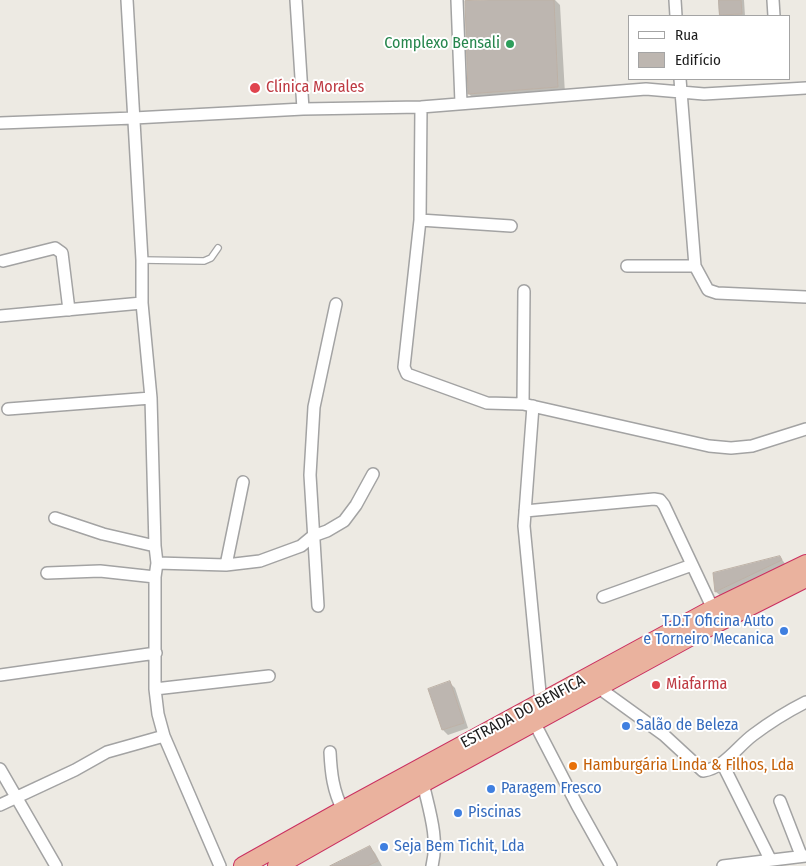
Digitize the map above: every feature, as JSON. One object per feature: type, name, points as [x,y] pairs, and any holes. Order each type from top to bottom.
[{"type":"highway","name":"ESTRADA DO BENFICA","points":[[243,866],[713,609],[806,564]]},
{"type":"highway","name":"ESTRADA DO BENFICA","points":[[278,866],[534,722],[704,630],[806,578]]},
{"type":"street","points":[[127,0],[142,260],[142,303],[151,398],[157,563],[155,578],[155,689],[158,714],[164,736],[220,866]]},
{"type":"street","points":[[296,0],[303,109]]},
{"type":"street","points":[[456,0],[461,103]]},
{"type":"street","points":[[675,0],[676,15]]},
{"type":"street","points":[[773,0],[774,15]]},
{"type":"street","points":[[680,80],[695,266],[708,290],[717,293],[806,296]]},
{"type":"street","points":[[0,123],[303,109],[421,107],[646,89],[704,94],[777,84],[806,88]]},
{"type":"street","points":[[421,107],[420,220],[404,367],[407,374],[487,403],[528,405],[709,446],[731,448],[752,446],[806,429]]},
{"type":"street","points":[[420,220],[511,226]]},
{"type":"street","points":[[3,261],[55,248],[59,250],[62,253],[69,310]]},
{"type":"street","points":[[627,266],[695,266]]},
{"type":"street","points":[[524,291],[528,405],[524,540],[540,703]]},
{"type":"street","points":[[0,316],[142,303]]},
{"type":"street","points":[[318,606],[310,475],[314,407],[336,304]]},
{"type":"street","points":[[8,409],[151,398]]},
{"type":"street","points":[[157,563],[226,565],[260,562],[301,546],[313,536],[327,531],[344,521],[356,505],[373,474]]},
{"type":"street","points":[[226,565],[243,482]]},
{"type":"street","points":[[524,511],[660,500],[713,609]]},
{"type":"street","points":[[55,518],[103,534],[155,546]]},
{"type":"street","points":[[603,597],[692,565]]},
{"type":"street","points":[[47,573],[100,571],[155,578]]},
{"type":"street","points":[[0,675],[156,653]]},
{"type":"street","points":[[155,689],[269,676]]},
{"type":"street","points":[[598,688],[664,735],[701,770],[707,770],[722,763],[752,735],[806,702]]},
{"type":"street","points":[[534,722],[611,866]]},
{"type":"street","points":[[0,805],[75,770],[107,752],[164,736]]},
{"type":"street","points":[[330,752],[336,797],[343,810]]},
{"type":"street","points":[[722,763],[770,859]]},
{"type":"street","points":[[0,769],[56,866]]},
{"type":"street","points":[[423,783],[435,838],[432,866]]},
{"type":"street","points":[[723,866],[803,855],[780,801]]},
{"type":"lane","points":[[142,260],[204,261],[211,258],[218,248]]},
{"type":"building","name":"Complexo Bensali","points":[[554,0],[558,87],[468,94],[465,1]]},
{"type":"building","points":[[719,0],[741,0],[742,14],[720,15]]},
{"type":"building","points":[[780,556],[782,560],[715,592],[713,573]]},
{"type":"building","points":[[450,681],[464,723],[442,730],[428,689]]},
{"type":"building","points":[[370,846],[378,861],[367,866],[330,866]]},
{"type":"place","name":"Complexo Bensali","points":[[510,44]]},
{"type":"place","name":"Clínica Morales","points":[[255,88]]},
{"type":"place","name":"T.D.T Oficina Auto e Torneiro Mecanica","points":[[784,631]]},
{"type":"place","name":"Miafarma","points":[[656,685]]},
{"type":"place","name":"Salão de Beleza","points":[[626,726]]},
{"type":"place","name":"Hamburgária Linda & Filhos, Lda","points":[[573,766]]},
{"type":"place","name":"Paragem Fresco","points":[[491,789]]},
{"type":"place","name":"Piscinas","points":[[458,813]]},
{"type":"place","name":"Seja Bem Tichit, Lda","points":[[384,847]]}]
